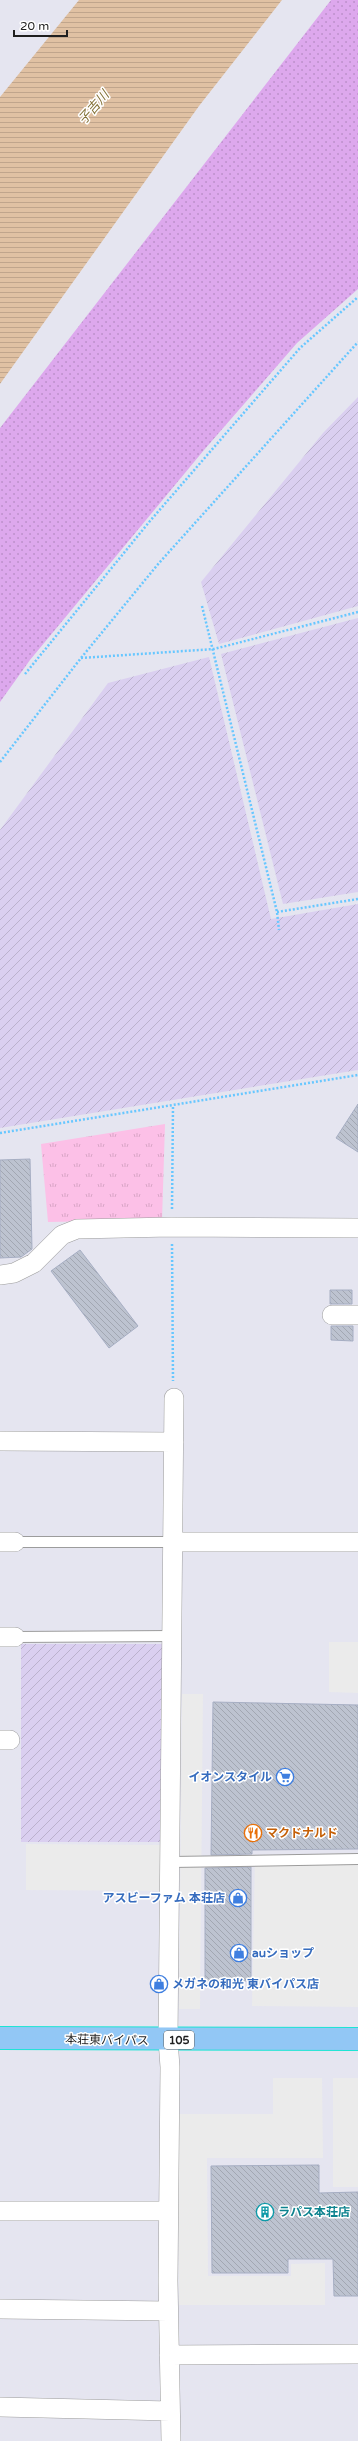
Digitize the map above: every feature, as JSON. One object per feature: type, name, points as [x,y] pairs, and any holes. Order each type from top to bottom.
[{"type":"highway","name":"本荘東バイパス","points":[[0,2038],[168,2040],[358,2039]]},
{"type":"street","points":[[0,1274],[14,1273],[34,1263],[62,1235],[77,1229],[172,1227],[358,1228]]},
{"type":"street","points":[[332,1315],[358,1315]]},
{"type":"street","points":[[171,2441],[168,2311],[170,2067],[168,2040],[174,1542],[174,1398]]},
{"type":"street","points":[[0,1442],[174,1442]]},
{"type":"street","points":[[174,1542],[358,1542]]},
{"type":"street","points":[[0,2211],[168,2211]]},
{"type":"street","points":[[0,2309],[168,2311]]},
{"type":"street","points":[[169,2355],[358,2354]]},
{"type":"street","points":[[0,2407],[170,2411]]},
{"type":"lane","points":[[7,1542],[174,1542]]},
{"type":"lane","points":[[8,1637],[173,1636]]},
{"type":"lane","points":[[170,1862],[358,1859]]},
{"type":"path","points":[[25,674],[150,521],[300,348],[358,297]]},
{"type":"path","points":[[0,762],[81,658],[159,563],[358,342]]},
{"type":"path","points":[[202,606],[214,649],[277,912],[279,930]]},
{"type":"path","points":[[81,658],[214,649],[358,612]]},
{"type":"path","points":[[277,912],[358,899]]},
{"type":"path","points":[[0,1133],[358,1075]]},
{"type":"path","points":[[173,1106],[172,1227],[174,1398]]},
{"type":"shaded area","points":[[331,0],[358,0],[358,289],[297,343],[204,450],[30,660],[0,702],[0,428]]},
{"type":"shaded area","points":[[358,397],[358,606],[219,644],[201,582],[323,433]]},
{"type":"shaded area","points":[[358,618],[358,892],[283,904],[221,654]]},
{"type":"shaded area","points":[[209,657],[271,919],[358,904],[358,1070],[0,1128],[0,830],[108,683]]},
{"type":"shaded area","points":[[329,1642],[358,1642],[358,1693],[329,1692]]},
{"type":"shaded area","points":[[21,1644],[163,1644],[163,1842],[21,1842]]},
{"type":"shaded area","points":[[182,1694],[203,1694],[200,2009],[179,2009]]},
{"type":"shaded area","points":[[26,1844],[166,1845],[166,1891],[26,1890]]},
{"type":"shaded area","points":[[358,1853],[358,2007],[252,2006],[255,1856]]},
{"type":"shaded area","points":[[273,2078],[322,2078],[323,2158],[207,2158],[208,2276],[291,2276],[291,2264],[325,2263],[325,2305],[179,2305],[177,2114],[273,2114]]},
{"type":"shaded area","points":[[333,2078],[358,2078],[358,2187],[333,2187]]},
{"type":"green space","points":[[165,1124],[162,1220],[48,1222],[41,1144]]},
{"type":"water","name":"子吉川","points":[[79,0],[282,0],[199,106],[0,384],[0,97]]},
{"type":"building","points":[[358,1104],[358,1152],[336,1138]]},
{"type":"building","points":[[30,1159],[32,1249],[21,1257],[0,1258],[0,1160]]},
{"type":"building","points":[[80,1250],[138,1326],[109,1348],[51,1271]]},
{"type":"building","points":[[330,1290],[352,1290],[352,1304],[330,1304]]},
{"type":"building","points":[[331,1326],[353,1326],[353,1341],[331,1340]]},
{"type":"building","name":"イオンスタイル","points":[[213,1702],[358,1705],[358,1849],[252,1850],[252,1854],[211,1855]]},
{"type":"building","points":[[251,1867],[251,1981],[205,1981],[205,1868]]},
{"type":"building","name":"ラパス本荘店","points":[[319,2165],[319,2193],[358,2192],[358,2296],[334,2296],[333,2259],[288,2259],[288,2273],[212,2273],[211,2166]]},
{"type":"place","name":"イオンスタイル","points":[[285,1777]]},
{"type":"place","name":"マクドナルド","points":[[253,1833]]},
{"type":"place","name":"アスビーファム 本荘店","points":[[238,1898]]},
{"type":"place","name":"auショップ","points":[[239,1953]]},
{"type":"place","name":"メガネの和光 東バイパス店","points":[[159,1984]]},
{"type":"place","name":"ラパス本荘店","points":[[265,2212]]}]
